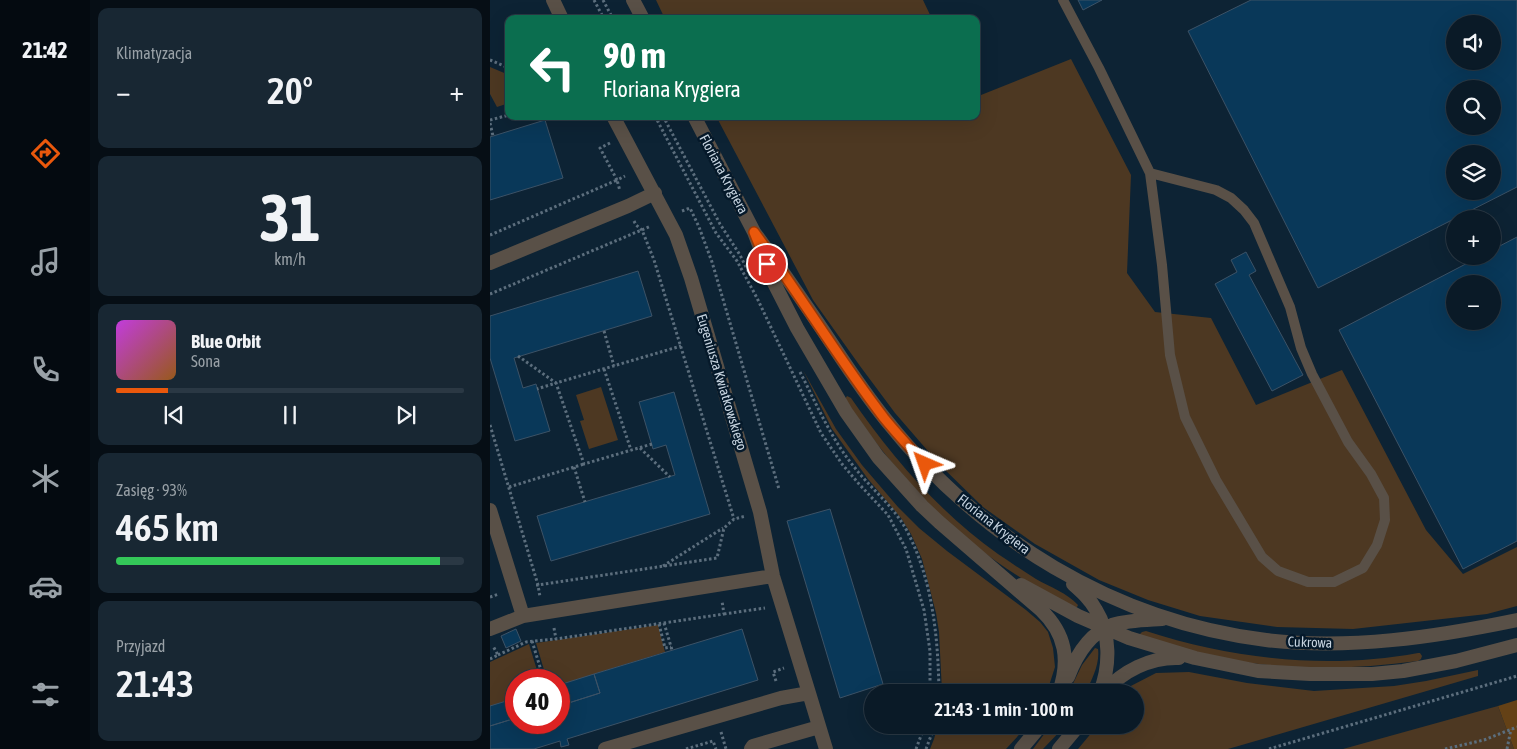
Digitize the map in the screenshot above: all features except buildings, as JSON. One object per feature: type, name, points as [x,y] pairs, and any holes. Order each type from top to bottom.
[{"type":"street","points":[[553,0],[560,15]]},
{"type":"street","points":[[633,0],[641,15]]},
{"type":"street","name":"Eugeniusza Kwiatkowskiego","points":[[616,120],[668,219],[691,278],[760,512],[773,576],[826,749]]},
{"type":"street","name":"Floriana Krygiera","points":[[696,120],[754,232],[773,281],[797,328],[846,412],[878,457],[907,490],[939,522],[1047,616],[1059,633],[1064,649],[1065,661],[1062,684]]},
{"type":"street","points":[[490,263],[655,193]]},
{"type":"street","name":"Floriana Krygiera","points":[[754,232],[886,420],[941,480],[974,511],[1004,535],[1059,571],[1103,593],[1141,609],[1170,618]]},
{"type":"street","points":[[490,510],[523,616]]},
{"type":"street","name":"Floriana Krygiera","points":[[982,558],[1010,578],[1050,602],[1104,629]]},
{"type":"street","name":"Floriana Krygiera","points":[[1059,571],[1087,596],[1096,610],[1104,629]]},
{"type":"street","points":[[490,629],[523,616],[773,576]]},
{"type":"street","name":"Cukrowa","points":[[1064,684],[1076,658],[1086,644],[1104,629],[1124,622],[1170,618],[1215,630],[1265,640],[1319,643],[1410,638],[1460,632],[1517,620]]},
{"type":"street","points":[[1102,684],[1107,654],[1104,629],[1195,658],[1258,671],[1310,674],[1372,674],[1421,668],[1517,645]]},
{"type":"street","points":[[1112,684],[1118,678],[1140,666],[1172,658],[1195,658]]},
{"type":"street","points":[[605,749],[781,698],[809,693]]},
{"type":"street","points":[[751,749],[753,746],[819,727]]},
{"type":"street","points":[[1021,749],[1034,734]]},
{"type":"street","points":[[1059,749],[1072,734]]},
{"type":"lane","points":[[1063,0],[1099,68],[1150,173],[1162,265],[1170,355],[1185,417],[1216,480],[1262,556],[1278,572],[1308,582],[1334,582],[1362,568],[1377,545],[1385,520],[1384,498],[1371,474],[1348,442],[1312,374],[1301,348],[1290,306],[1254,223],[1231,198],[1216,190],[1150,173]]},
{"type":"path","points":[[594,0],[602,15]]},
{"type":"path","points":[[603,0],[611,15]]},
{"type":"path","points":[[490,60],[505,66]]},
{"type":"path","points":[[493,136],[490,122],[505,116]]},
{"type":"path","points":[[657,120],[716,233],[737,261],[757,298],[821,433],[842,464],[888,515],[906,549],[924,610],[930,651],[930,684]]},
{"type":"path","points":[[665,120],[765,304]]},
{"type":"path","points":[[668,219],[690,208],[699,227],[712,262],[779,489]]},
{"type":"path","points":[[490,294],[642,230],[654,260],[734,520]]},
{"type":"path","points":[[604,330],[614,366]]},
{"type":"path","points":[[538,390],[681,346]]},
{"type":"path","points":[[518,356],[556,383],[584,464]]},
{"type":"path","points":[[604,369],[631,450]]},
{"type":"path","points":[[799,370],[826,424],[842,450],[867,483],[893,510],[908,532],[923,572],[935,618],[938,640],[939,684]]},
{"type":"path","points":[[490,425],[538,585],[717,558]]},
{"type":"path","points":[[509,487],[652,444]]},
{"type":"path","points":[[640,448],[670,477]]},
{"type":"path","points":[[574,467],[585,502]]},
{"type":"path","points":[[661,566],[734,520],[760,512]]},
{"type":"path","points":[[724,528],[717,558],[724,614]]},
{"type":"path","points":[[490,659],[526,642],[782,605]]},
{"type":"path","points":[[552,612],[556,639]]},
{"type":"path","points":[[658,624],[665,648],[671,649],[664,623]]},
{"type":"path","points":[[490,640],[498,655]]},
{"type":"path","points":[[532,641],[541,669]]},
{"type":"path","points":[[781,698],[774,672],[799,663]]},
{"type":"path","points":[[1269,749],[1517,676]]},
{"type":"path","points":[[1445,749],[1484,740],[1517,726]]},
{"type":"path","points":[[1506,749],[1510,729]]},
{"type":"path","points":[[716,732],[720,730],[726,749]]},
{"type":"path","points":[[711,733],[716,749]]},
{"type":"path","points":[[916,749],[922,734]]},
{"type":"path","points":[[926,749],[932,734]]},
{"type":"path","points":[[686,749],[713,741]]},
{"type":"shaded area","points":[[656,0],[923,0],[930,15],[663,15]]},
{"type":"shaded area","points":[[1071,59],[1131,175],[1127,273],[1155,312],[1211,318],[1256,405],[1342,370],[1426,530],[1463,574],[1517,547],[1517,606],[1487,614],[1353,629],[1277,627],[1200,616],[1148,600],[1099,580],[1035,544],[983,507],[940,465],[895,413],[813,300],[718,120],[980,120],[980,95]]},
{"type":"shaded area","points":[[490,67],[505,73],[505,104],[497,107],[490,94]]},
{"type":"shaded area","points":[[803,370],[836,429],[862,465],[898,507],[919,528],[947,551],[1026,610],[1048,632],[1053,648],[1055,667],[1050,684],[942,684],[939,632],[922,559],[911,534],[901,518],[868,479],[832,429]]},
{"type":"shaded area","points":[[601,387],[618,440],[589,449],[580,421],[584,420],[576,395]]},
{"type":"shaded area","points":[[847,396],[851,398],[900,462],[936,502],[976,538],[1036,579],[1069,597],[1078,605],[1077,607],[1075,608],[1021,578],[970,541],[946,520],[902,475],[882,451],[845,399]]},
{"type":"shaded area","points":[[658,625],[665,652],[594,674],[600,693],[570,702],[570,669],[544,669],[536,643]]},
{"type":"shaded area","points":[[1146,631],[1212,649],[1280,659],[1349,661],[1418,653],[1422,656],[1418,661],[1333,668],[1277,666],[1249,663],[1194,652],[1139,635]]},
{"type":"shaded area","points":[[529,644],[537,669],[505,669],[505,721],[490,726],[490,662]]},
{"type":"shaded area","points":[[1095,648],[1098,649],[1098,660],[1089,684],[1073,684],[1082,665]]},
{"type":"shaded area","points":[[1478,670],[1478,676],[1228,749],[1078,749],[1090,734],[1144,734],[1144,684],[1135,684],[1156,673],[1189,672],[1247,683],[1314,691],[1394,686]]},
{"type":"shaded area","points":[[1517,700],[1517,749],[1514,749],[1498,706]]},
{"type":"shaded area","points":[[1498,706],[1514,749],[1343,749]]},
{"type":"shaded area","points":[[935,734],[1020,734],[1006,749],[930,749]]},
{"type":"shaded area","points":[[1044,734],[1057,734],[1043,749],[1033,749]]},
{"type":"route","points":[[767,264],[754,232],[857,381],[886,420],[925,464]]}]
